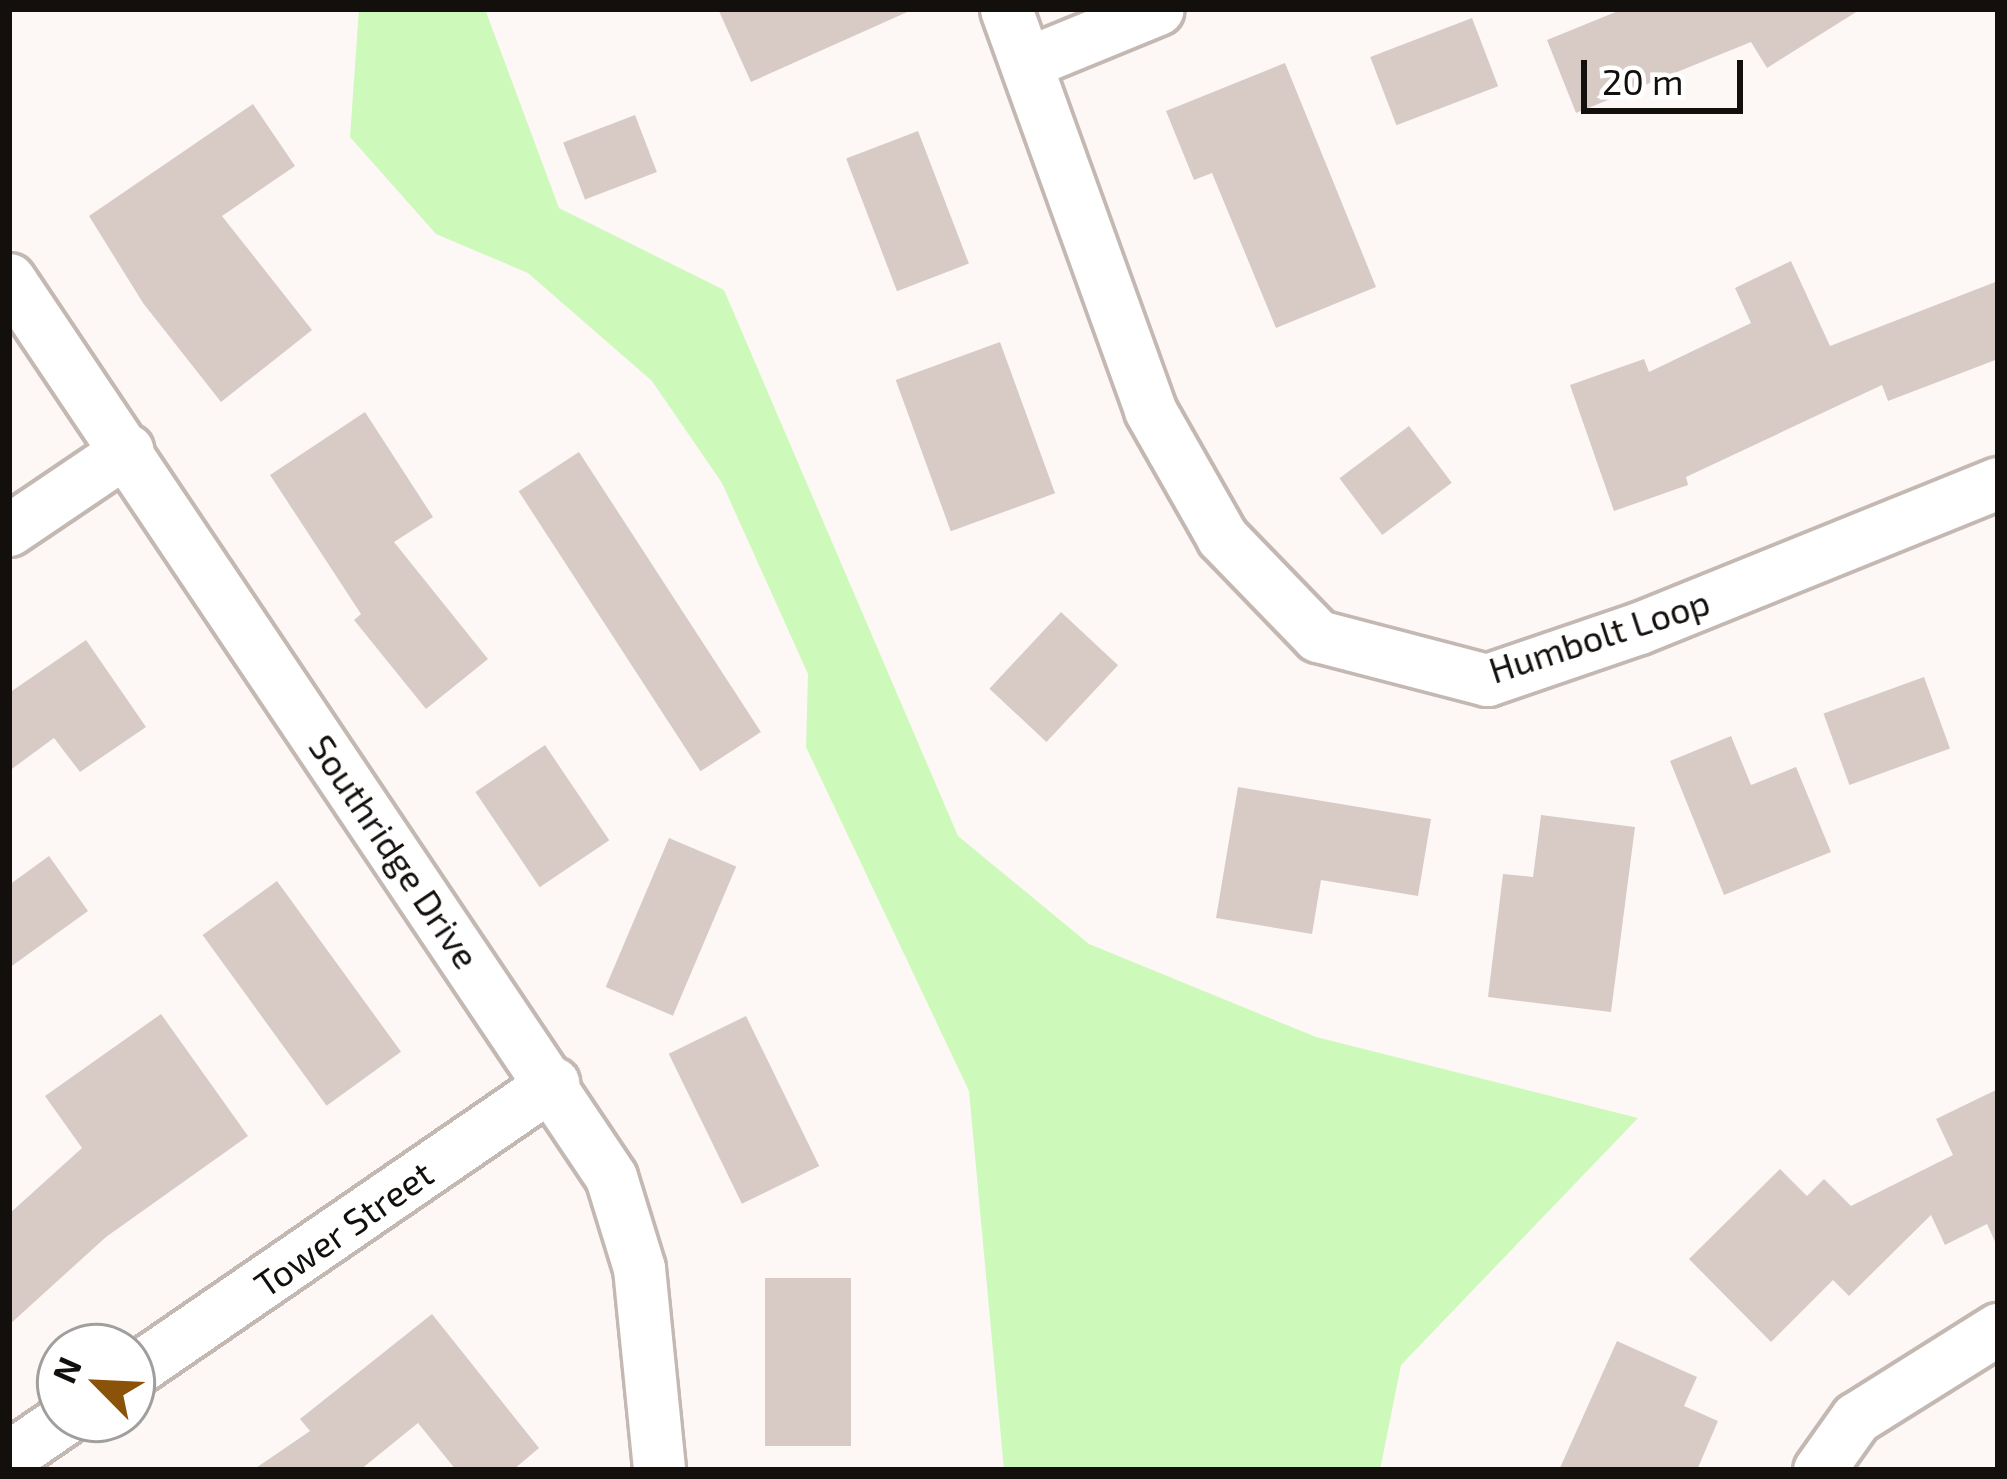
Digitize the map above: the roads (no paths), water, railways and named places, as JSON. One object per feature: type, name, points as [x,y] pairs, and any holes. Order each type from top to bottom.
[{"type":"street","name":"Humbolt Loop","points":[[1006,9],[1029,62],[1150,410],[1222,537],[1318,635],[1487,680],[1639,628],[1998,482]]},
{"type":"street","points":[[1029,62],[1157,9]]},
{"type":"street","name":"Southridge Drive","points":[[9,280],[553,1083],[611,1178],[639,1268],[658,1470]]},
{"type":"street","points":[[9,530],[127,450]]},
{"type":"street","name":"Tower Street","points":[[156,1356],[553,1083]]},
{"type":"street","points":[[1819,1470],[1856,1418],[1998,1329]]},
{"type":"street","points":[[9,1457],[36,1438]]}]
